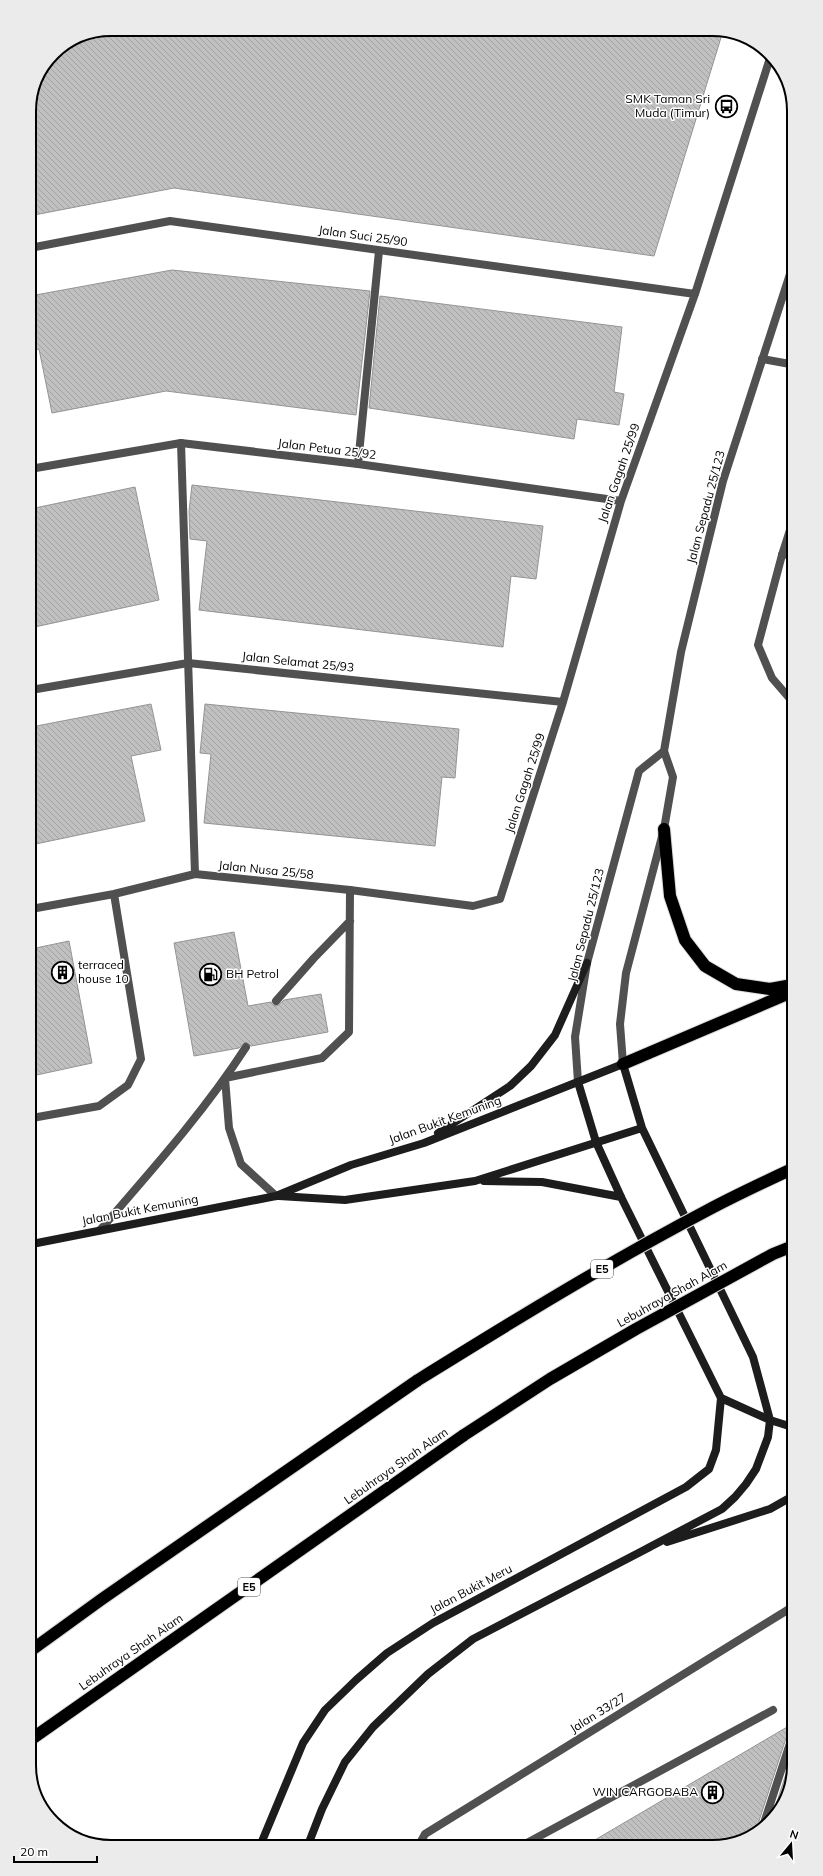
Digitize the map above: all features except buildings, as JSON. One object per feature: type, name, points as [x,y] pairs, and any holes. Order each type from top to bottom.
[{"type":"highway","points":[[664,829],[670,896],[685,940],[705,966],[736,984],[770,989],[787,985]]},
{"type":"highway","points":[[623,1064],[787,994]]},
{"type":"highway","name":"E5","points":[[36,1647],[108,1595],[418,1380],[521,1316],[626,1255],[709,1209],[787,1171]]},
{"type":"highway","name":"Lebuhraya Shah Alam","points":[[36,1736],[464,1435],[550,1379],[636,1329],[773,1254],[787,1248]]},
{"type":"main road","points":[[424,1142],[510,1086],[531,1066],[555,1035],[587,963]]},
{"type":"main road","name":"Jalan Bukit Kemuning","points":[[36,1243],[276,1196],[351,1165],[424,1142],[623,1064]]},
{"type":"main road","name":"Jalan Sepadu 25/123","points":[[623,1064],[642,1128],[753,1357],[770,1420]]},
{"type":"main road","name":"Jalan Sepadu 25/123","points":[[578,1082],[596,1142]]},
{"type":"main road","name":"Jalan Bukit Kemuning","points":[[276,1196],[345,1200],[475,1181],[642,1128]]},
{"type":"main road","points":[[596,1142],[621,1197],[721,1398],[770,1420],[787,1425]]},
{"type":"main road","points":[[475,1181],[542,1182],[621,1197]]},
{"type":"main road","name":"Jalan Bukit Meru","points":[[262,1840],[302,1743],[325,1710],[356,1680],[387,1653],[433,1623],[686,1487],[709,1469],[716,1450],[721,1398]]},
{"type":"main road","points":[[310,1840],[322,1809],[345,1762],[373,1728],[428,1674],[473,1639],[722,1509],[735,1497],[756,1469],[764,1448],[770,1420]]},
{"type":"main road","points":[[646,1549],[770,1510],[787,1500]]},
{"type":"street","name":"Jalan Gagah 25/99","points":[[500,899],[563,702],[620,501],[694,294],[769,62]]},
{"type":"street","name":"Jalan Suci 25/90","points":[[36,247],[170,221],[694,294]]},
{"type":"street","points":[[358,464],[380,251]]},
{"type":"street","name":"Jalan Sepadu 25/123","points":[[623,1064],[620,1024],[626,973],[664,829],[673,777],[664,751],[680,652],[721,489],[787,283]]},
{"type":"street","points":[[762,359],[787,363]]},
{"type":"street","points":[[181,443],[195,874]]},
{"type":"street","name":"Jalan Petua 25/92","points":[[36,468],[181,443],[358,464],[620,501]]},
{"type":"street","points":[[787,539],[758,645],[772,678],[787,695]]},
{"type":"street","points":[[782,555],[787,554]]},
{"type":"street","name":"Jalan Selamat 25/93","points":[[36,689],[188,663],[563,702]]},
{"type":"street","name":"Jalan Sepadu 25/123","points":[[578,1082],[575,1037],[587,963],[638,771],[664,751]]},
{"type":"street","name":"Jalan Nusa 25/58","points":[[36,908],[114,894],[195,874],[350,890],[473,906],[500,899]]},
{"type":"street","points":[[225,1078],[322,1058],[349,1032],[350,890]]},
{"type":"street","points":[[36,1117],[99,1106],[128,1085],[141,1059],[114,894]]},
{"type":"street","points":[[276,1001],[314,958],[350,921]]},
{"type":"street","points":[[100,1230],[147,1176],[225,1078],[246,1047]]},
{"type":"street","points":[[225,1078],[229,1128],[242,1164],[276,1196]]},
{"type":"street","name":"Jalan 33/27","points":[[421,1840],[424,1834],[787,1610]]},
{"type":"street","points":[[532,1840],[773,1710]]},
{"type":"street","points":[[766,1817],[787,1752]]},
{"type":"place","name":"SMK Taman Sri Muda (Timur)","points":[[726,106]]},
{"type":"place","name":"terraced house 10","points":[[62,972]]},
{"type":"place","name":"BH Petrol","points":[[211,974]]},
{"type":"place","name":"WIN CARGOBABA","points":[[713,1792]]}]
